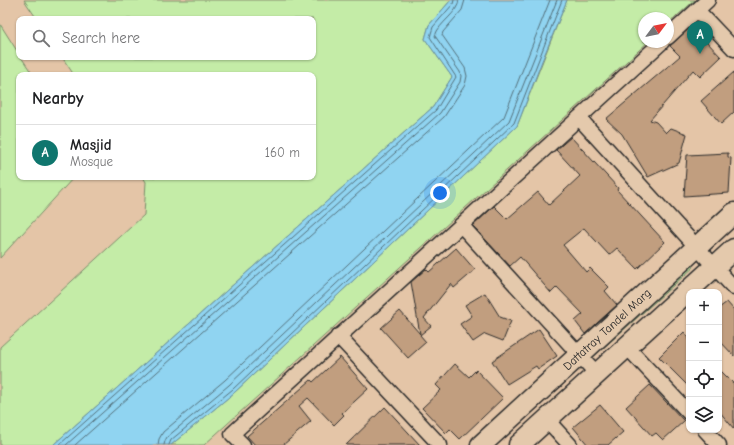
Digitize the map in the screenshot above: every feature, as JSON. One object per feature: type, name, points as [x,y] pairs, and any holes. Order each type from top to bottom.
[{"type":"main road","name":"Dattatray Tandel Marg","points":[[481,445],[734,213]]},
{"type":"main road","points":[[519,445],[734,249]]},
{"type":"street","points":[[674,31],[708,0]]},
{"type":"street","points":[[697,10],[732,44]]},
{"type":"street","points":[[243,445],[232,434],[655,48]]},
{"type":"street","points":[[579,118],[734,288]]},
{"type":"street","points":[[461,225],[597,374]]},
{"type":"street","points":[[338,336],[440,445]]},
{"type":"street","points":[[627,347],[686,410]]},
{"type":"street","points":[[547,420],[570,445]]},
{"type":"street","points":[[708,433],[719,445]]},
{"type":"green space","points":[[24,0],[451,0],[429,25],[425,39],[452,77],[433,107],[53,445],[0,445],[0,347],[144,215],[146,182],[145,180],[316,180],[316,72],[72,72],[64,60],[316,60],[316,16],[35,16]]},
{"type":"green space","points":[[567,0],[695,0],[674,19],[674,12],[638,12],[638,48],[641,48],[204,445],[171,445],[235,392],[517,126]]},
{"type":"green space","points":[[0,24],[16,49],[16,60],[23,60],[31,72],[16,72],[16,180],[71,180],[0,258]]},
{"type":"green space","points":[[688,260],[694,267],[591,359],[587,354]]},
{"type":"water","points":[[451,0],[567,0],[517,126],[235,392],[171,445],[53,445],[433,107],[452,77],[425,39],[429,25]]},
{"type":"building","points":[[692,26],[721,57],[700,77],[693,70],[650,120],[656,122],[666,133],[671,128],[687,134],[679,163],[648,177],[622,134],[606,119],[680,56],[672,48],[674,48],[674,42]]},
{"type":"building","points":[[734,72],[734,112],[721,124],[701,101]]},
{"type":"building","points":[[571,137],[665,242],[637,269],[617,248],[609,255],[584,228],[563,245],[586,272],[590,268],[609,287],[605,291],[617,305],[585,334],[575,321],[583,314],[557,287],[551,293],[520,257],[510,266],[473,226],[494,206],[507,219],[538,192],[549,205],[580,176],[556,150]]},
{"type":"building","points":[[728,153],[728,157],[731,158],[729,193],[684,196],[687,155]]},
{"type":"building","points":[[456,248],[475,270],[454,288],[451,284],[424,318],[431,326],[420,335],[426,342],[408,358],[381,328],[400,311],[420,334],[411,282],[426,269],[429,272]]},
{"type":"building","points":[[485,293],[500,317],[511,321],[503,341],[485,334],[473,342],[460,324],[472,316],[465,305]]},
{"type":"building","points":[[727,302],[734,310],[734,356],[722,343],[722,306]]},
{"type":"building","points":[[539,329],[557,356],[538,369],[536,366],[507,384],[492,361]]},
{"type":"building","points":[[684,332],[686,334],[686,384],[659,357]]},
{"type":"building","points":[[340,357],[368,389],[342,413],[344,415],[334,425],[308,398],[299,406],[311,421],[283,445],[255,445],[247,436],[311,380],[313,382]]},
{"type":"building","points":[[455,364],[469,377],[476,370],[503,398],[460,439],[450,429],[446,433],[422,408],[441,390],[436,385]]},
{"type":"building","points":[[722,372],[734,384],[734,429],[722,415]]},
{"type":"building","points":[[650,385],[684,421],[663,440],[656,433],[652,436],[626,407]]},
{"type":"building","points":[[600,405],[623,432],[608,445],[588,445],[573,427]]},
{"type":"building","points":[[385,407],[420,445],[346,445]]},
{"type":"place","name":"Masjid","points":[[700,54]]}]
